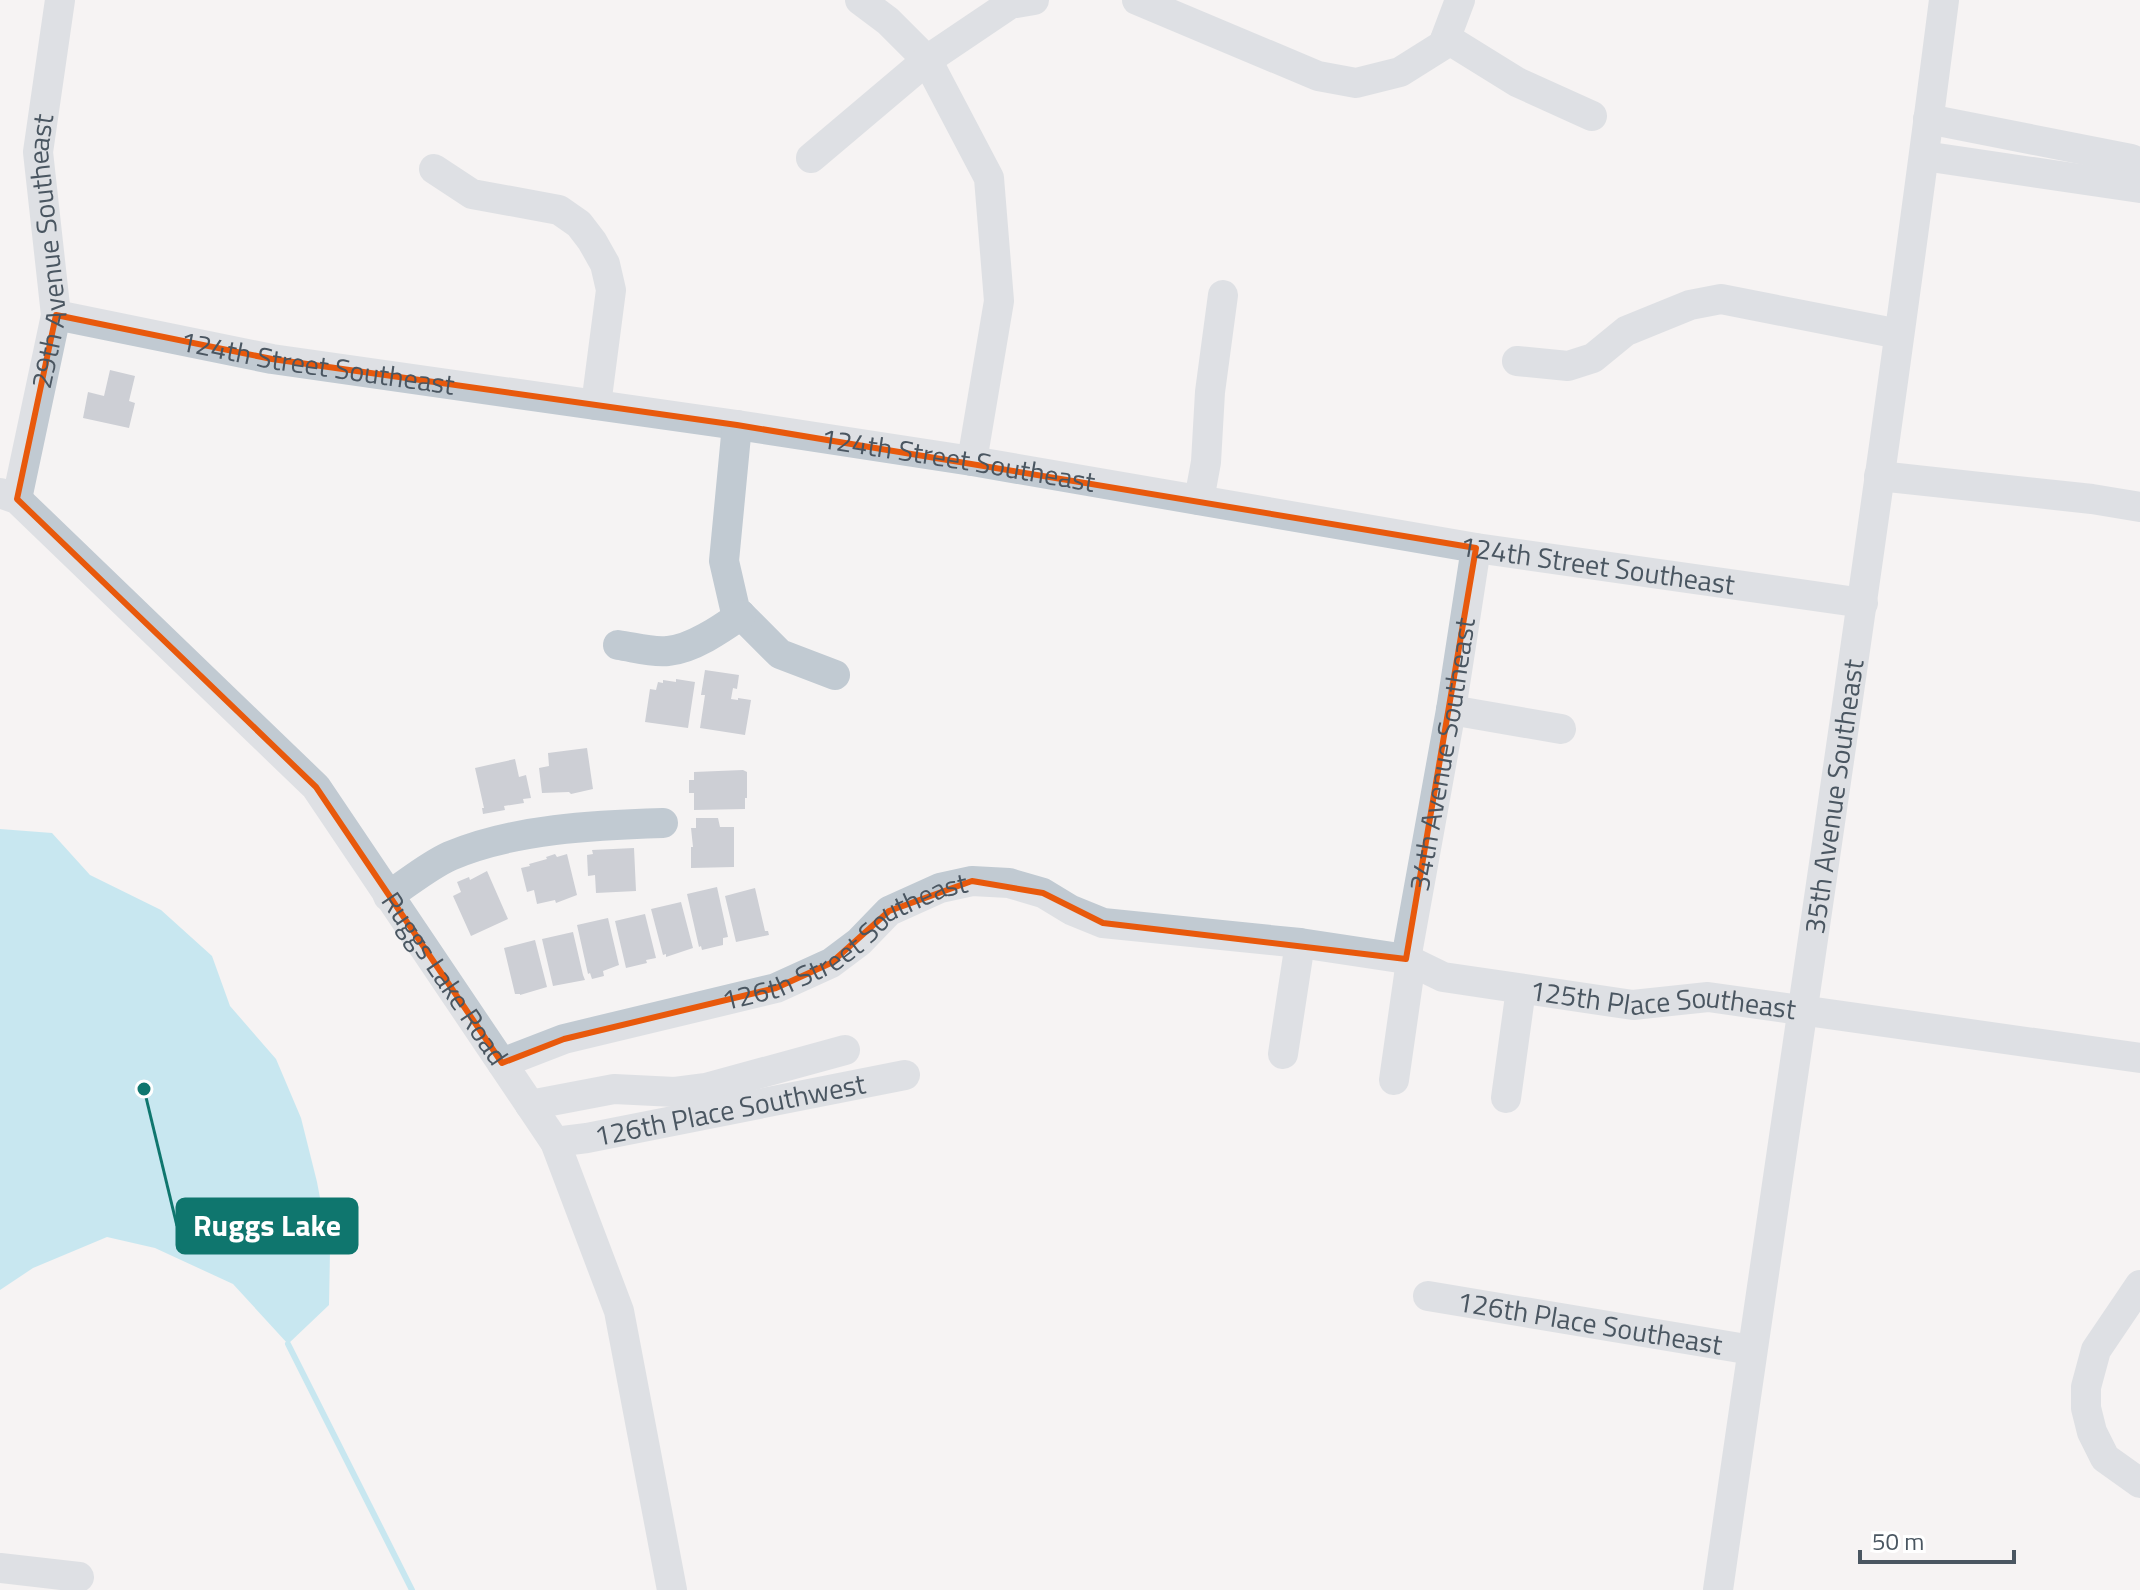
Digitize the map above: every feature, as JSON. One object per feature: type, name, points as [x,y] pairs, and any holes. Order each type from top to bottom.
[{"type":"street","name":"29th Avenue Southeast","points":[[9,496],[56,315],[38,152],[60,0]]},
{"type":"street","points":[[860,0],[888,21],[927,60],[989,178],[999,301],[972,461]]},
{"type":"street","points":[[811,158],[927,60],[1010,4],[1034,0]]},
{"type":"street","points":[[1137,0],[1318,76],[1356,83],[1400,72],[1444,42],[1460,0]]},
{"type":"street","name":"35th Avenue Southeast","points":[[1718,1590],[1863,603],[1944,0]]},
{"type":"street","points":[[1444,42],[1517,82],[1592,116]]},
{"type":"street","points":[[1928,119],[2140,163]]},
{"type":"street","points":[[1924,156],[2140,188]]},
{"type":"street","points":[[434,169],[472,194],[559,210],[579,224],[592,241],[605,264],[611,290],[596,405]]},
{"type":"street","points":[[1199,500],[1206,462],[1210,392],[1223,295]]},
{"type":"street","points":[[1517,361],[1568,366],[1593,358],[1626,331],[1690,305],[1721,299],[1899,334]]},
{"type":"street","name":"124th Street Southeast","points":[[56,315],[272,359],[972,461],[1476,548],[1863,603]]},
{"type":"street","points":[[737,425],[724,561],[735,609],[780,654],[835,675]]},
{"type":"street","points":[[1879,476],[2140,507]]},
{"type":"street","name":"Ruggs Lake Road","points":[[9,496],[316,787],[555,1142],[619,1311],[672,1590]]},
{"type":"street","name":"34th Avenue Southeast","points":[[1394,1080],[1408,960],[1476,548]]},
{"type":"street","points":[[618,645],[665,652],[678,649],[717,632],[741,615]]},
{"type":"street","points":[[1451,710],[1561,729]]},
{"type":"street","points":[[388,896],[447,858],[486,843],[589,825],[663,823]]},
{"type":"street","name":"126th Street Southeast","points":[[502,1063],[564,1039],[776,988],[831,963],[859,942],[889,911],[940,888],[972,881],[1009,883],[1043,893],[1071,910],[1103,923],[1188,931]]},
{"type":"street","name":"125th Place Southeast","points":[[1188,931],[1300,943],[1408,960],[1443,977],[1633,1005],[1708,997],[2140,1058]]},
{"type":"street","points":[[1283,1054],[1300,943]]},
{"type":"street","points":[[1506,1098],[1521,989]]},
{"type":"street","points":[[530,1105],[614,1089],[675,1092],[706,1088],[845,1050]]},
{"type":"street","name":"126th Place Southwest","points":[[555,1142],[905,1075]]},
{"type":"street","points":[[2140,1285],[2096,1350],[2086,1387],[2086,1408],[2092,1432],[2105,1458],[2140,1483]]},
{"type":"street","name":"126th Place Southeast","points":[[1428,1296],[1752,1350]]},
{"type":"street","points":[[0,1568],[79,1577]]},
{"type":"highlighted area","points":[[56,315],[272,359],[737,425],[1476,548],[1406,959],[1103,923],[1043,893],[972,881],[889,911],[831,963],[776,988],[564,1039],[502,1063],[316,787],[17,499]]},
{"type":"water","points":[[0,829],[52,833],[90,875],[161,910],[212,956],[230,1006],[276,1059],[301,1118],[330,1251],[329,1305],[288,1344],[233,1284],[155,1248],[107,1237],[33,1268],[0,1290]]},
{"type":"building","points":[[110,370],[135,376],[129,401],[135,403],[129,428],[83,418],[88,392],[104,396]]},
{"type":"building","points":[[705,670],[739,675],[737,689],[733,688],[731,699],[751,700],[745,735],[700,728]]},
{"type":"building","points":[[676,679],[695,682],[688,728],[645,722],[650,689],[656,690],[658,682],[663,683],[663,680],[676,682]]},
{"type":"building","points":[[587,748],[593,789],[571,794],[542,793],[539,768],[549,766],[548,753]]},
{"type":"building","points":[[515,759],[519,777],[526,775],[531,798],[523,799],[524,803],[504,806],[505,810],[483,814],[475,768]]},
{"type":"building","points":[[694,772],[747,772],[745,809],[694,810],[694,793],[689,793],[689,780],[694,780]]},
{"type":"building","points":[[696,818],[718,818],[720,827],[734,827],[734,867],[691,868],[691,828],[696,828]]},
{"type":"building","points":[[634,848],[636,891],[596,893],[595,875],[588,876],[587,855],[593,854],[592,850]]},
{"type":"building","points":[[555,854],[557,857],[567,854],[577,895],[556,903],[555,900],[537,904],[534,890],[527,892],[521,868]]},
{"type":"building","points":[[487,871],[508,919],[471,936],[453,896],[461,892],[457,882],[469,877],[470,880]]},
{"type":"building","points":[[717,887],[728,937],[723,938],[723,945],[702,950],[687,894]]},
{"type":"building","points":[[755,888],[765,931],[769,935],[736,942],[725,896]]},
{"type":"building","points":[[681,902],[693,948],[666,957],[651,909]]},
{"type":"building","points":[[645,914],[656,958],[626,968],[615,921]]},
{"type":"building","points":[[608,918],[619,965],[603,971],[604,976],[592,979],[588,974],[577,925]]},
{"type":"building","points":[[573,932],[585,980],[553,986],[542,939]]},
{"type":"building","points":[[535,940],[547,987],[515,994],[504,948]]},
{"type":"waterway","points":[[288,1344],[412,1590]]},
{"type":"place","name":"Ruggs Lake","points":[[144,1089]]}]
